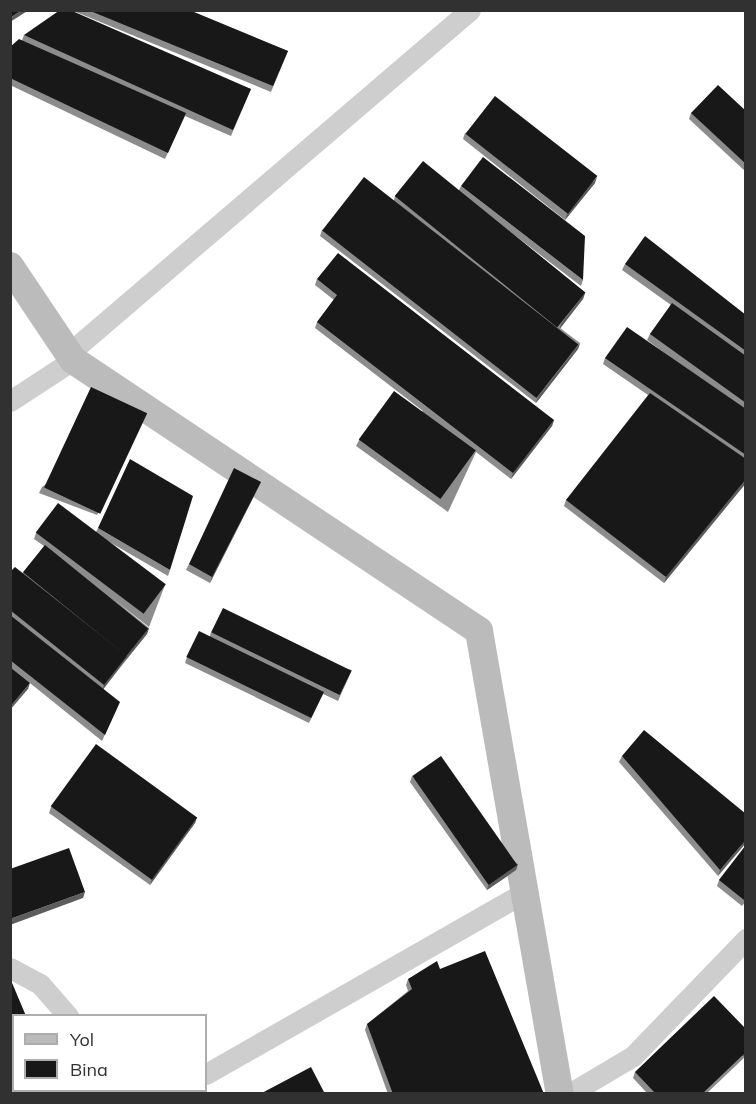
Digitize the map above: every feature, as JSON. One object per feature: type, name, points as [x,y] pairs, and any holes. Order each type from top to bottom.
[{"type":"street","points":[[10,401],[70,357],[470,10]]},
{"type":"street","points":[[10,266],[70,357],[479,631],[560,1094]]},
{"type":"street","points":[[207,1073],[525,892]]},
{"type":"street","points":[[569,1094],[633,1056],[746,939]]},
{"type":"street","points":[[10,968],[40,984],[66,1014]]},
{"type":"building","points":[[10,10],[22,10],[10,18]]},
{"type":"building","points":[[60,10],[70,10],[251,89],[233,130],[24,35]]},
{"type":"building","points":[[88,10],[189,10],[288,51],[273,86]]},
{"type":"building","points":[[19,39],[186,113],[168,153],[10,78],[10,47]]},
{"type":"building","points":[[718,85],[746,111],[746,164],[691,113]]},
{"type":"building","points":[[495,96],[597,176],[568,214],[465,134]]},
{"type":"building","points":[[483,157],[585,236],[583,280],[461,186]]},
{"type":"building","points":[[423,161],[585,293],[557,327],[395,196]]},
{"type":"building","points":[[364,177],[578,344],[536,398],[322,231]]},
{"type":"building","points":[[645,236],[746,315],[746,351],[625,264]]},
{"type":"building","points":[[338,253],[554,420],[513,473],[317,322],[337,295],[317,279]]},
{"type":"building","points":[[672,303],[746,356],[746,403],[650,334]]},
{"type":"building","points":[[627,327],[746,409],[746,455],[605,358]]},
{"type":"building","points":[[91,387],[147,413],[100,514],[44,488]]},
{"type":"building","points":[[394,391],[476,450],[440,499],[359,440]]},
{"type":"building","points":[[650,393],[746,459],[746,479],[666,577],[566,500]]},
{"type":"building","points":[[130,459],[193,496],[170,570],[98,528]]},
{"type":"building","points":[[234,468],[261,482],[212,577],[189,564]]},
{"type":"building","points":[[58,503],[166,584],[144,614],[36,533]]},
{"type":"building","points":[[45,545],[148,629],[126,656],[23,572]]},
{"type":"building","points":[[15,567],[127,656],[104,685],[10,610],[10,572]]},
{"type":"building","points":[[223,608],[352,671],[340,695],[211,632]]},
{"type":"building","points":[[10,615],[120,702],[105,735],[10,660]]},
{"type":"building","points":[[199,631],[324,692],[311,718],[186,657]]},
{"type":"building","points":[[10,667],[30,683],[10,707]]},
{"type":"building","points":[[644,730],[746,814],[746,840],[720,870],[622,756]]},
{"type":"building","points":[[96,744],[197,817],[152,880],[51,806]]},
{"type":"building","points":[[441,756],[517,865],[489,885],[412,776]]},
{"type":"building","points":[[746,845],[746,898],[744,900],[719,880]]},
{"type":"building","points":[[69,848],[85,892],[10,919],[10,869]]},
{"type":"building","points":[[485,951],[544,1094],[393,1094],[367,1024],[412,989],[408,979],[437,961],[440,969]]},
{"type":"building","points":[[10,978],[25,1014],[12,1014],[12,1092],[56,1092],[57,1094],[10,1094]]},
{"type":"building","points":[[714,996],[746,1029],[746,1052],[702,1094],[656,1094],[635,1072]]},
{"type":"building","points":[[311,1067],[325,1094],[260,1094]]}]
